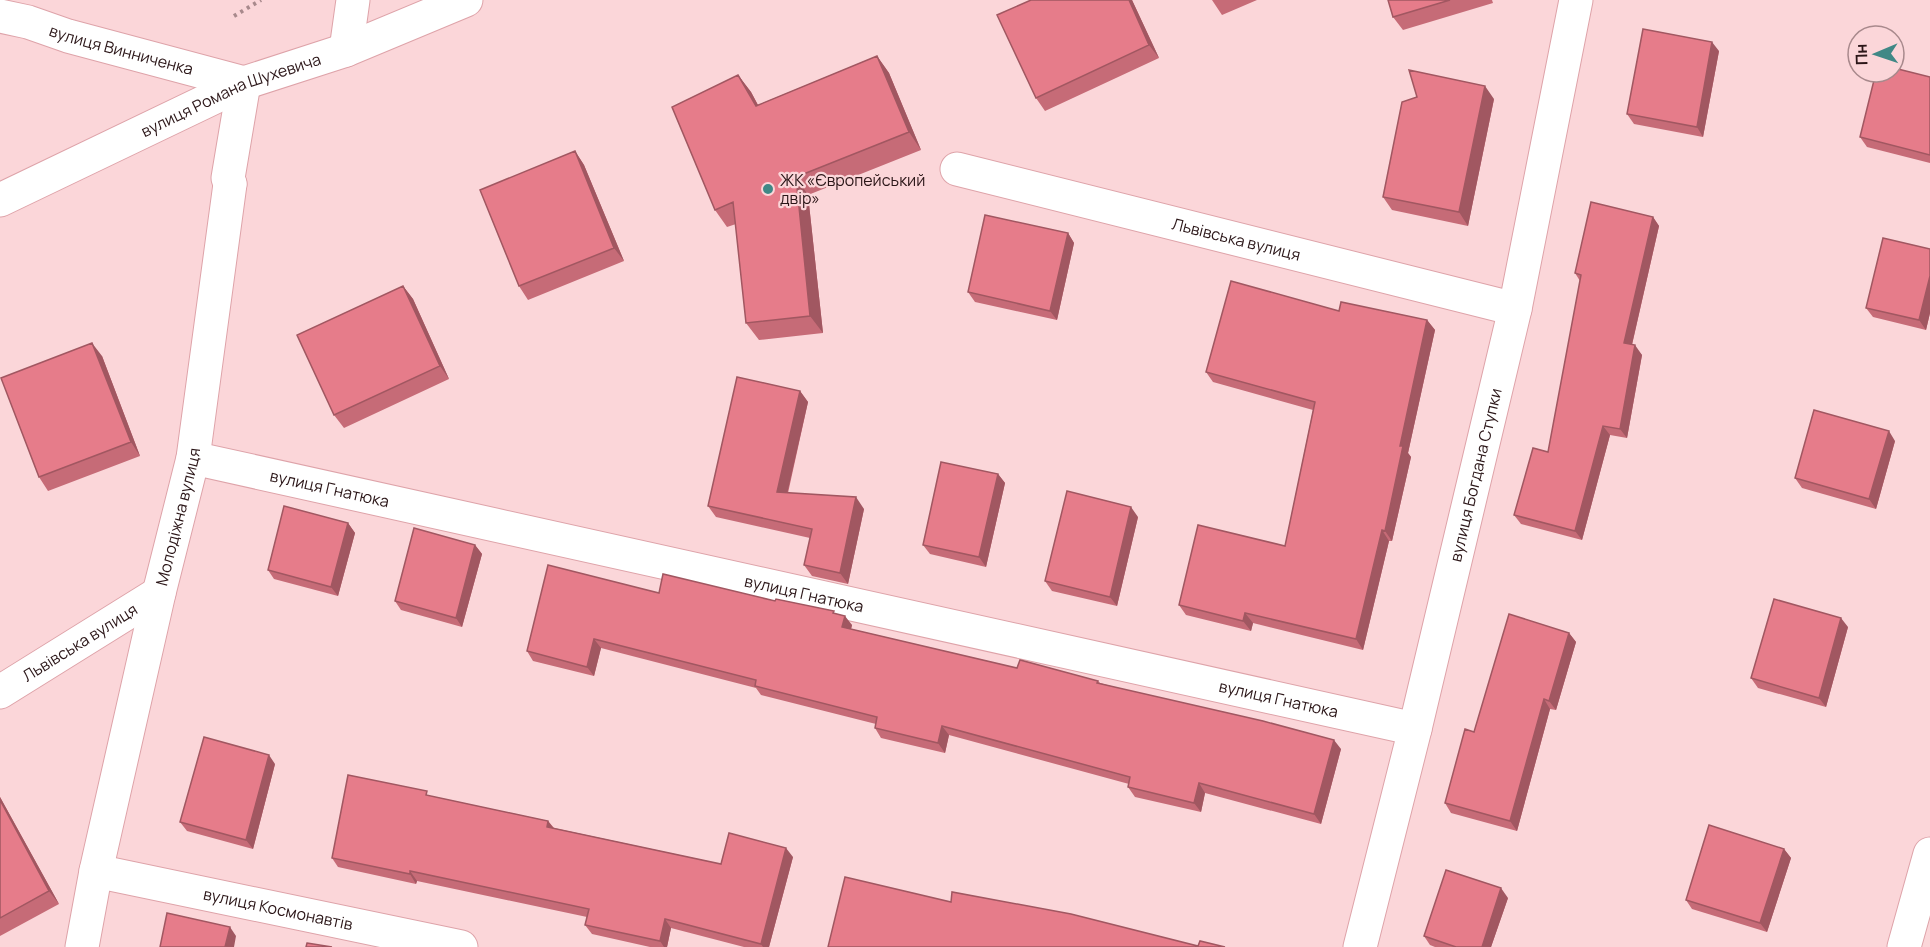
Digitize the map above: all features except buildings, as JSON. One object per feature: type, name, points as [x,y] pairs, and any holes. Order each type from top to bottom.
[{"type":"street","points":[[346,50],[353,0]]},
{"type":"street","name":"вулиця Романа Шухевича","points":[[0,200],[244,82],[346,50],[466,0]]},
{"type":"street","name":"вулиця Богдана Ступки","points":[[1360,947],[1415,729],[1515,309],[1576,0]]},
{"type":"street","name":"вулиця Винниченка","points":[[0,16],[244,82]]},
{"type":"street","name":"Молодіжна вулиця","points":[[82,947],[96,871],[192,458],[230,184],[228,178],[244,82]]},
{"type":"street","name":"Львівська вулиця","points":[[957,169],[1515,309]]},
{"type":"street","name":"вулиця Гнатюка","points":[[192,458],[1415,729]]},
{"type":"street","name":"Львівська вулиця","points":[[0,692],[159,593]]},
{"type":"street","points":[[1904,947],[1930,854]]},
{"type":"street","name":"вулиця Космонавтів","points":[[96,871],[461,947]]},
{"type":"path","points":[[234,16],[261,0]]},
{"type":"place","name":"ЖК «Європейський двір»","points":[[768,189]]}]
